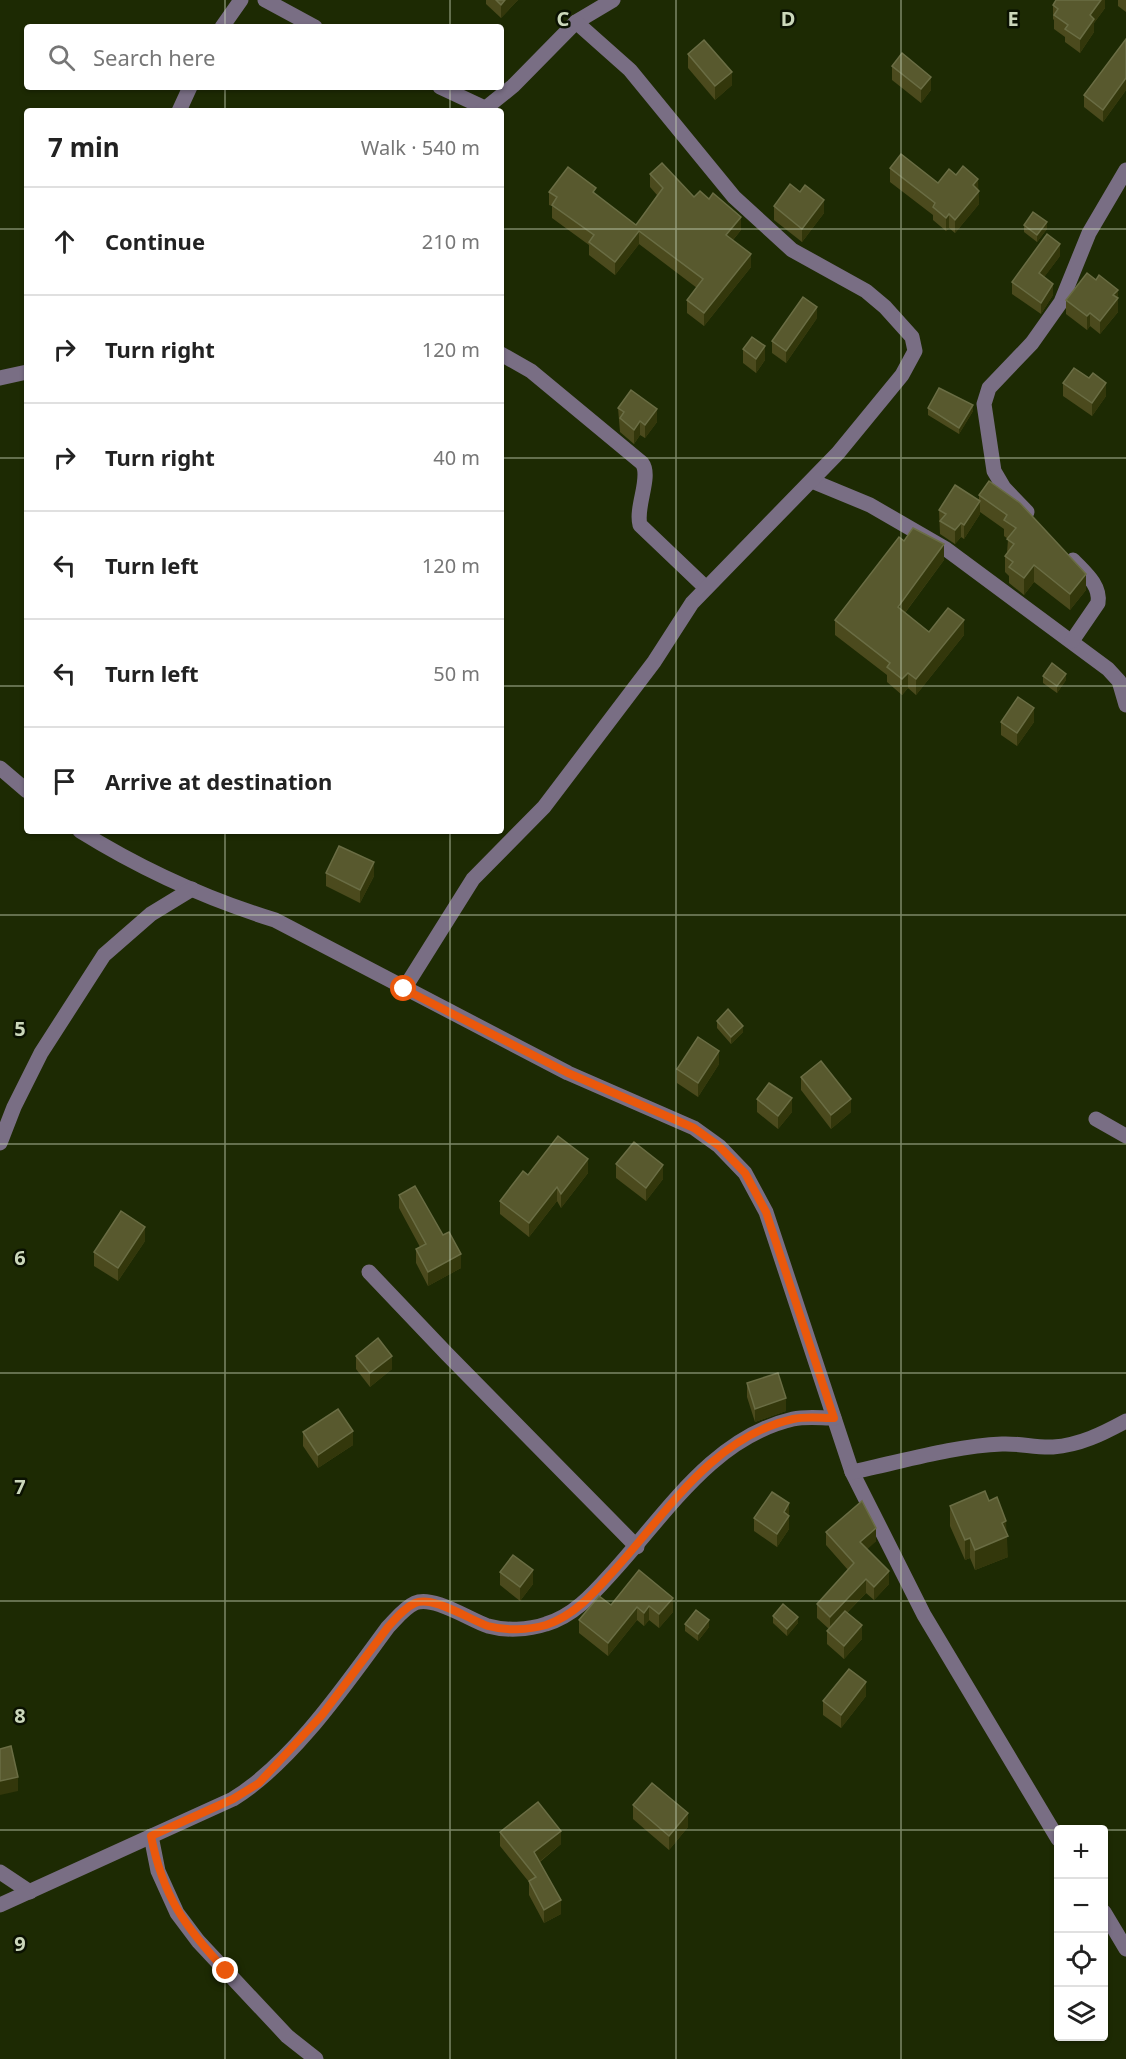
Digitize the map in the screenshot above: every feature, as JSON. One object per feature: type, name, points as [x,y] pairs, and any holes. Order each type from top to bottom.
[{"type":"street","points":[[224,24],[241,0]]},
{"type":"street","points":[[265,0],[309,24]]},
{"type":"street","points":[[487,108],[513,86],[576,22],[613,0]]},
{"type":"street","points":[[404,989],[473,879],[551,798],[654,662],[705,587],[812,482],[902,375],[915,351],[912,337],[891,312],[866,291],[792,249],[734,197],[630,70],[576,22]]},
{"type":"street","points":[[180,108],[189,90]]},
{"type":"street","points":[[446,90],[481,108]]},
{"type":"street","points":[[1036,522],[1004,488],[994,471],[984,404],[989,388],[1032,343],[1061,302],[1089,232],[1126,170]]},
{"type":"street","points":[[504,356],[531,371],[642,464],[646,473],[640,505],[640,525],[705,587]]},
{"type":"street","points":[[0,378],[24,373]]},
{"type":"street","points":[[812,482],[870,505],[946,549],[1108,669],[1119,681],[1126,705]]},
{"type":"street","points":[[1066,553],[1090,579],[1099,596],[1098,603],[1072,641]]},
{"type":"street","points":[[0,768],[24,788]]},
{"type":"street","points":[[85,834],[110,850],[192,889],[239,909],[275,920],[568,1073],[694,1128],[719,1146],[745,1173],[766,1212],[852,1472],[924,1615],[1054,1831]]},
{"type":"street","points":[[0,1143],[14,1107],[41,1053],[104,955],[151,914],[192,889]]},
{"type":"street","points":[[1096,1119],[1126,1136]]},
{"type":"street","points":[[369,1272],[637,1547]]},
{"type":"street","points":[[0,1905],[233,1799],[259,1783],[322,1715],[388,1627],[400,1614],[417,1602],[428,1602],[488,1626],[510,1629],[548,1624],[584,1603],[637,1547],[709,1464],[760,1429],[795,1418],[834,1418]]},
{"type":"street","points":[[852,1472],[949,1451],[1002,1444],[1051,1447],[1075,1444],[1095,1438],[1126,1421]]},
{"type":"street","points":[[151,1836],[158,1871],[177,1912],[198,1941],[287,2036],[316,2059]]},
{"type":"street","points":[[0,1872],[30,1892]]},
{"type":"street","points":[[1108,1919],[1126,1949]]},
{"type":"building","points":[[1056,0],[1101,0],[1090,15],[1094,19],[1080,39],[1065,29],[1068,25],[1054,15],[1058,9],[1053,5]]},
{"type":"building","points":[[1126,39],[1126,78],[1103,110],[1084,95]]},
{"type":"building","points":[[704,40],[732,72],[715,86],[688,54]]},
{"type":"building","points":[[902,53],[931,77],[921,89],[892,66]]},
{"type":"building","points":[[901,154],[938,183],[949,169],[956,175],[963,166],[978,179],[973,185],[979,191],[955,220],[949,214],[946,218],[933,207],[935,203],[890,168]]},
{"type":"building","points":[[662,163],[694,197],[700,191],[709,199],[713,193],[741,217],[726,235],[751,254],[704,313],[687,300],[703,279],[639,231],[615,262],[589,242],[594,235],[552,205],[557,197],[549,192],[568,167],[596,188],[593,192],[636,225],[663,188],[650,174]]},
{"type":"building","points":[[790,184],[800,192],[805,185],[824,200],[802,229],[774,206]]},
{"type":"building","points":[[1033,212],[1047,222],[1037,235],[1024,225]]},
{"type":"building","points":[[1047,234],[1060,244],[1039,273],[1053,284],[1041,303],[1012,282]]},
{"type":"building","points":[[1087,273],[1096,280],[1099,275],[1118,290],[1113,295],[1118,298],[1100,321],[1090,313],[1087,316],[1066,300]]},
{"type":"building","points":[[803,297],[817,307],[786,351],[772,341]]},
{"type":"building","points":[[752,337],[765,346],[756,359],[743,349]]},
{"type":"building","points":[[1074,368],[1089,378],[1093,373],[1106,383],[1092,403],[1063,383]]},
{"type":"building","points":[[939,388],[973,405],[959,428],[928,408]]},
{"type":"building","points":[[631,390],[657,409],[645,425],[640,421],[634,430],[620,418],[624,412],[618,408]]},
{"type":"building","points":[[989,481],[1020,503],[1086,574],[1070,594],[1034,565],[1024,578],[1009,567],[1013,562],[1005,556],[1014,544],[1007,539],[1016,528],[1004,520],[1007,515],[979,495]]},
{"type":"building","points":[[955,485],[980,501],[964,525],[961,523],[955,530],[940,521],[946,514],[939,510]]},
{"type":"building","points":[[913,528],[944,544],[898,607],[929,632],[948,608],[964,620],[916,679],[908,673],[902,679],[887,667],[890,663],[835,620],[899,537],[904,541]]},
{"type":"building","points":[[1052,663],[1066,674],[1057,686],[1043,676]]},
{"type":"building","points":[[1018,697],[1034,708],[1017,733],[1001,722]]},
{"type":"building","points":[[339,846],[374,862],[360,890],[326,873]]},
{"type":"building","points":[[728,1009],[743,1026],[731,1037],[717,1021]]},
{"type":"building","points":[[698,1037],[719,1051],[698,1083],[677,1069]]},
{"type":"building","points":[[821,1061],[851,1099],[831,1115],[801,1077]]},
{"type":"building","points":[[769,1083],[792,1098],[778,1116],[757,1099]]},
{"type":"building","points":[[558,1136],[588,1159],[561,1194],[557,1187],[529,1223],[500,1201],[523,1171],[528,1175]]},
{"type":"building","points":[[634,1142],[663,1165],[646,1188],[616,1164]]},
{"type":"building","points":[[415,1186],[443,1235],[449,1232],[461,1254],[428,1272],[416,1249],[426,1244],[399,1195]]},
{"type":"building","points":[[121,1211],[145,1227],[118,1268],[94,1252]]},
{"type":"building","points":[[378,1338],[392,1356],[370,1373],[356,1356]]},
{"type":"building","points":[[778,1373],[786,1398],[755,1409],[747,1383]]},
{"type":"building","points":[[338,1409],[353,1431],[318,1455],[303,1432]]},
{"type":"building","points":[[985,1491],[989,1501],[997,1497],[1006,1521],[1002,1523],[1008,1536],[975,1550],[970,1538],[965,1540],[950,1506]]},
{"type":"building","points":[[772,1492],[789,1503],[784,1512],[789,1516],[777,1534],[754,1518]]},
{"type":"building","points":[[862,1501],[876,1528],[860,1542],[889,1571],[874,1587],[866,1579],[830,1617],[817,1604],[854,1563],[826,1532]]},
{"type":"building","points":[[513,1555],[533,1570],[520,1587],[500,1572]]},
{"type":"building","points":[[639,1570],[673,1598],[659,1614],[649,1606],[644,1613],[637,1607],[608,1643],[579,1620],[599,1596],[611,1605]]},
{"type":"building","points":[[783,1604],[798,1617],[787,1629],[773,1616]]},
{"type":"building","points":[[696,1610],[709,1620],[698,1634],[685,1624]]},
{"type":"building","points":[[845,1611],[862,1625],[844,1646],[827,1631]]},
{"type":"building","points":[[849,1669],[866,1682],[841,1715],[823,1701]]},
{"type":"building","points":[[11,1746],[18,1777],[0,1781],[0,1749]]},
{"type":"building","points":[[652,1783],[688,1813],[669,1836],[633,1805]]},
{"type":"building","points":[[538,1802],[561,1831],[534,1852],[561,1900],[544,1910],[529,1881],[536,1877],[500,1832]]},
{"type":"route","points":[[226,1971],[198,1941],[177,1912],[158,1871],[151,1836],[233,1799],[259,1783],[322,1715],[388,1627],[400,1614],[417,1602],[439,1605],[488,1626],[510,1629],[548,1624],[584,1603],[637,1547],[709,1464],[760,1429],[795,1418],[834,1418],[766,1212],[745,1173],[719,1146],[694,1128],[568,1073],[404,989]]}]
